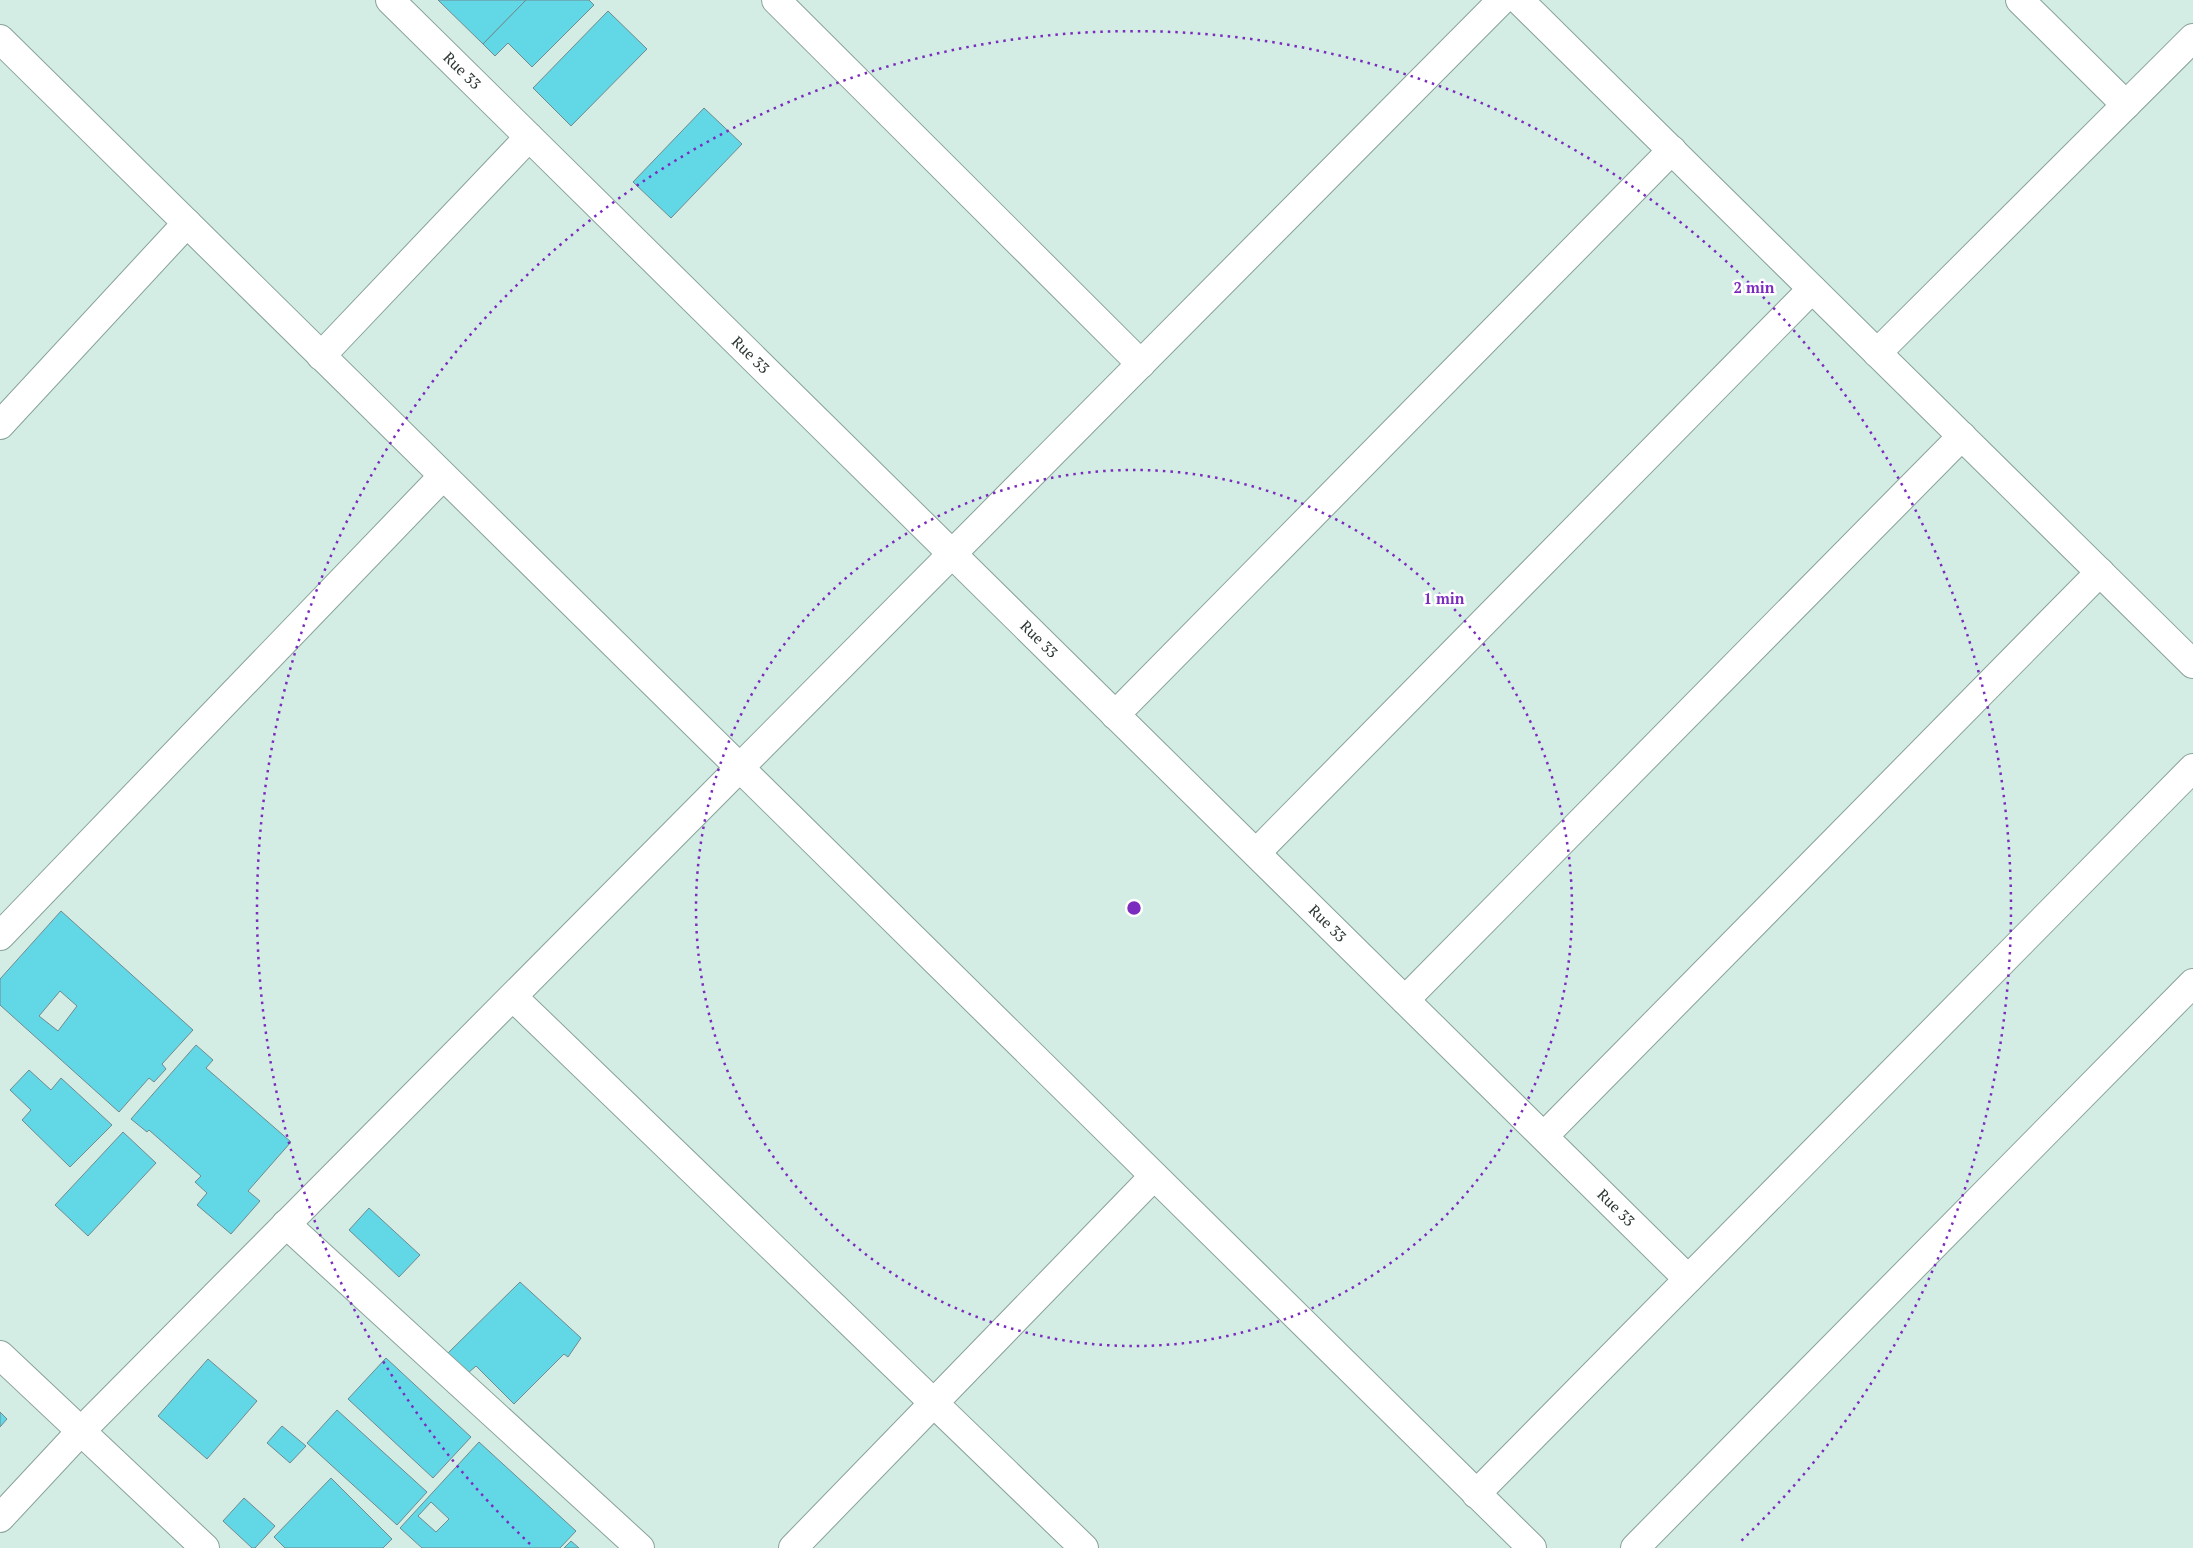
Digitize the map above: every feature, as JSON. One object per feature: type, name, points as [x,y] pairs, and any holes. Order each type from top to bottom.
[{"type":"street","name":"Rue 33","points":[[390,0],[1688,1279]]},
{"type":"street","points":[[776,0],[1141,364]]},
{"type":"street","points":[[0,1518],[81,1431],[1502,0]]},
{"type":"street","points":[[1519,0],[2193,664]]},
{"type":"street","points":[[2020,0],[2126,105]]},
{"type":"street","points":[[1878,353],[2193,38]]},
{"type":"street","points":[[0,39],[1532,1548]]},
{"type":"street","points":[[321,356],[529,137]]},
{"type":"street","points":[[1115,715],[1672,150]]},
{"type":"street","points":[[0,425],[187,223]]},
{"type":"street","points":[[1256,853],[1812,289]]},
{"type":"street","points":[[1406,1000],[1962,436]]},
{"type":"street","points":[[0,936],[443,476]]},
{"type":"street","points":[[1544,1136],[2100,572]]},
{"type":"street","points":[[1476,1494],[2193,768]]},
{"type":"street","points":[[1635,1548],[2193,983]]},
{"type":"street","points":[[513,996],[1084,1548]]},
{"type":"street","points":[[793,1548],[1154,1176]]},
{"type":"street","points":[[286,1224],[640,1548]]},
{"type":"street","points":[[0,1355],[205,1548]]},
{"type":"building","points":[[438,0],[526,0],[483,44]]},
{"type":"building","points":[[526,0],[589,0],[594,5],[532,67],[508,43],[495,56],[483,44]]},
{"type":"building","points":[[608,11],[647,49],[571,126],[533,88]]},
{"type":"building","points":[[704,108],[742,144],[671,218],[633,182]]},
{"type":"building","points":[[61,911],[193,1030],[162,1064],[166,1069],[154,1082],[149,1078],[119,1112],[0,1005],[0,979]],"holes":[[[60,991],[77,1006],[58,1031],[39,1016]]]},
{"type":"building","points":[[196,1045],[213,1060],[206,1068],[291,1142],[248,1191],[260,1201],[231,1234],[197,1205],[207,1193],[195,1182],[201,1176],[149,1130],[147,1132],[131,1119]]},
{"type":"building","points":[[29,1070],[51,1090],[61,1078],[112,1125],[70,1167],[22,1120],[31,1110],[10,1090]]},
{"type":"building","points":[[123,1132],[156,1163],[88,1236],[55,1205]]},
{"type":"building","points":[[369,1208],[420,1255],[399,1277],[349,1230]]},
{"type":"building","points":[[520,1282],[581,1338],[568,1357],[564,1354],[514,1404],[476,1366],[468,1373],[448,1353]]},
{"type":"building","points":[[386,1358],[471,1437],[433,1478],[348,1399]]},
{"type":"building","points":[[208,1359],[257,1401],[207,1459],[158,1416]]},
{"type":"building","points":[[337,1410],[427,1492],[397,1525],[307,1443]]},
{"type":"building","points":[[0,1412],[7,1419],[0,1427]]},
{"type":"building","points":[[282,1426],[306,1446],[290,1463],[267,1443]]},
{"type":"building","points":[[479,1442],[576,1531],[560,1548],[422,1548],[400,1528]],"holes":[[[431,1502],[449,1519],[436,1532],[418,1516]]]},
{"type":"building","points":[[331,1478],[392,1539],[383,1548],[285,1548],[274,1537]]},
{"type":"building","points":[[244,1498],[275,1526],[255,1548],[252,1548],[223,1521]]},
{"type":"building","points":[[571,1541],[579,1548],[564,1548]]}]
